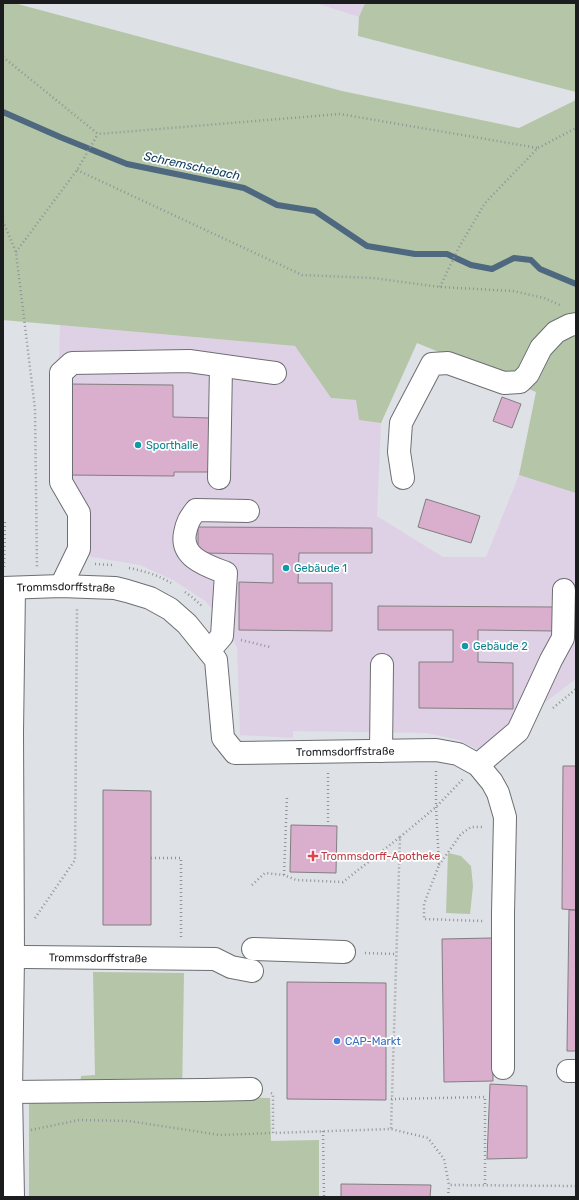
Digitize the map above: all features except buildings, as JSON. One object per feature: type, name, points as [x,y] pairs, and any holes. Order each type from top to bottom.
[{"type":"street","points":[[403,478],[399,452],[401,423],[432,364],[448,363],[504,383],[520,382],[528,374],[540,348],[556,332],[570,325],[570,316]]},
{"type":"street","points":[[69,587],[79,549],[79,513],[61,482],[62,373],[72,363],[189,361],[275,373]]},
{"type":"street","points":[[219,478],[221,366]]},
{"type":"street","points":[[215,644],[226,572],[204,565],[188,552],[184,539],[188,520],[196,510],[248,511]]},
{"type":"street","name":"Trommsdorffstraße","points":[[7,588],[116,588],[150,598],[170,609],[187,624],[215,644],[223,738],[235,753],[436,750],[458,754],[478,764],[492,782],[498,793],[505,817],[503,1068]]},
{"type":"street","points":[[7,588],[13,958],[7,1052],[11,1135],[10,1188]]},
{"type":"street","points":[[478,764],[518,731],[551,660],[563,638],[564,590]]},
{"type":"street","points":[[381,751],[382,665]]},
{"type":"street","points":[[253,950],[344,952]]},
{"type":"street","name":"Trommsdorffstraße","points":[[13,958],[215,959],[231,967],[252,971]]},
{"type":"street","points":[[10,1092],[251,1089]]},
{"type":"path","points":[[3,57],[98,134],[340,114],[538,148]]},
{"type":"path","points":[[440,287],[458,249],[485,203],[538,148],[576,128]]},
{"type":"path","points":[[16,252],[77,170],[98,134]]},
{"type":"path","points":[[77,170],[302,275],[373,278],[440,287],[513,291],[544,298],[570,316]]},
{"type":"path","points":[[3,221],[16,252],[35,409],[38,587]]},
{"type":"path","points":[[3,520],[7,588]]},
{"type":"path","points":[[31,923],[75,860],[69,587]]},
{"type":"path","points":[[215,644],[270,647]]},
{"type":"path","points":[[436,750],[436,806],[439,865]]},
{"type":"path","points":[[328,752],[328,826]]},
{"type":"path","points":[[252,885],[265,873],[284,874],[296,880],[343,882],[400,837],[436,806],[478,764]]},
{"type":"path","points":[[284,874],[287,796]]},
{"type":"path","points":[[503,921],[424,919],[424,904],[439,865],[461,834],[471,827],[505,828]]},
{"type":"path","points":[[391,1129],[400,837]]},
{"type":"path","points":[[151,858],[181,858],[181,958]]},
{"type":"path","points":[[344,952],[396,954]]},
{"type":"path","points":[[251,1089],[273,1094],[273,1133]]},
{"type":"path","points":[[392,1099],[485,1097],[485,1185]]},
{"type":"path","points":[[11,1135],[79,1120],[129,1121],[220,1135],[391,1129],[428,1138],[444,1159],[449,1185],[448,1197]]},
{"type":"path","points":[[323,1131],[324,1197]]},
{"type":"path","points":[[449,1185],[576,1186]]},
{"type":"shaded area","points":[[316,3],[365,3],[359,17]]},
{"type":"shaded area","points":[[60,325],[295,346],[331,398],[356,400],[359,420],[381,423],[377,516],[443,557],[486,557],[519,475],[576,493],[576,679],[480,751],[459,740],[426,733],[293,731],[293,738],[240,735],[237,647],[224,622],[205,601],[173,580],[140,565],[69,553],[69,513],[55,474]]},
{"type":"green space","points":[[3,3],[14,3],[342,91],[519,128],[574,101],[576,97],[576,493],[519,475],[536,392],[417,343],[381,423],[359,420],[356,400],[331,398],[295,346],[3,320]]},
{"type":"green space","points":[[365,3],[576,3],[576,92],[358,36],[359,17]]},
{"type":"green space","points":[[448,853],[461,856],[471,866],[473,886],[470,914],[446,913]]},
{"type":"green space","points":[[93,972],[184,973],[182,1096],[270,1098],[271,1141],[319,1140],[319,1197],[29,1197],[29,1104],[41,1098],[79,1099],[81,1076],[95,1075]]},
{"type":"waterway","name":"Schremschebach","points":[[3,112],[127,164],[244,188],[277,205],[315,211],[367,246],[415,254],[447,254],[471,265],[492,269],[514,258],[531,260],[540,269],[576,284]]},
{"type":"place","name":"Sporthalle","points":[[138,445]]},
{"type":"place","name":"Gebäude 1","points":[[286,568]]},
{"type":"place","name":"Gebäude 2","points":[[465,646]]},
{"type":"place","name":"Trommsdorff-Apotheke","points":[[313,856]]},
{"type":"place","name":"CAP-Markt","points":[[337,1041]]}]
